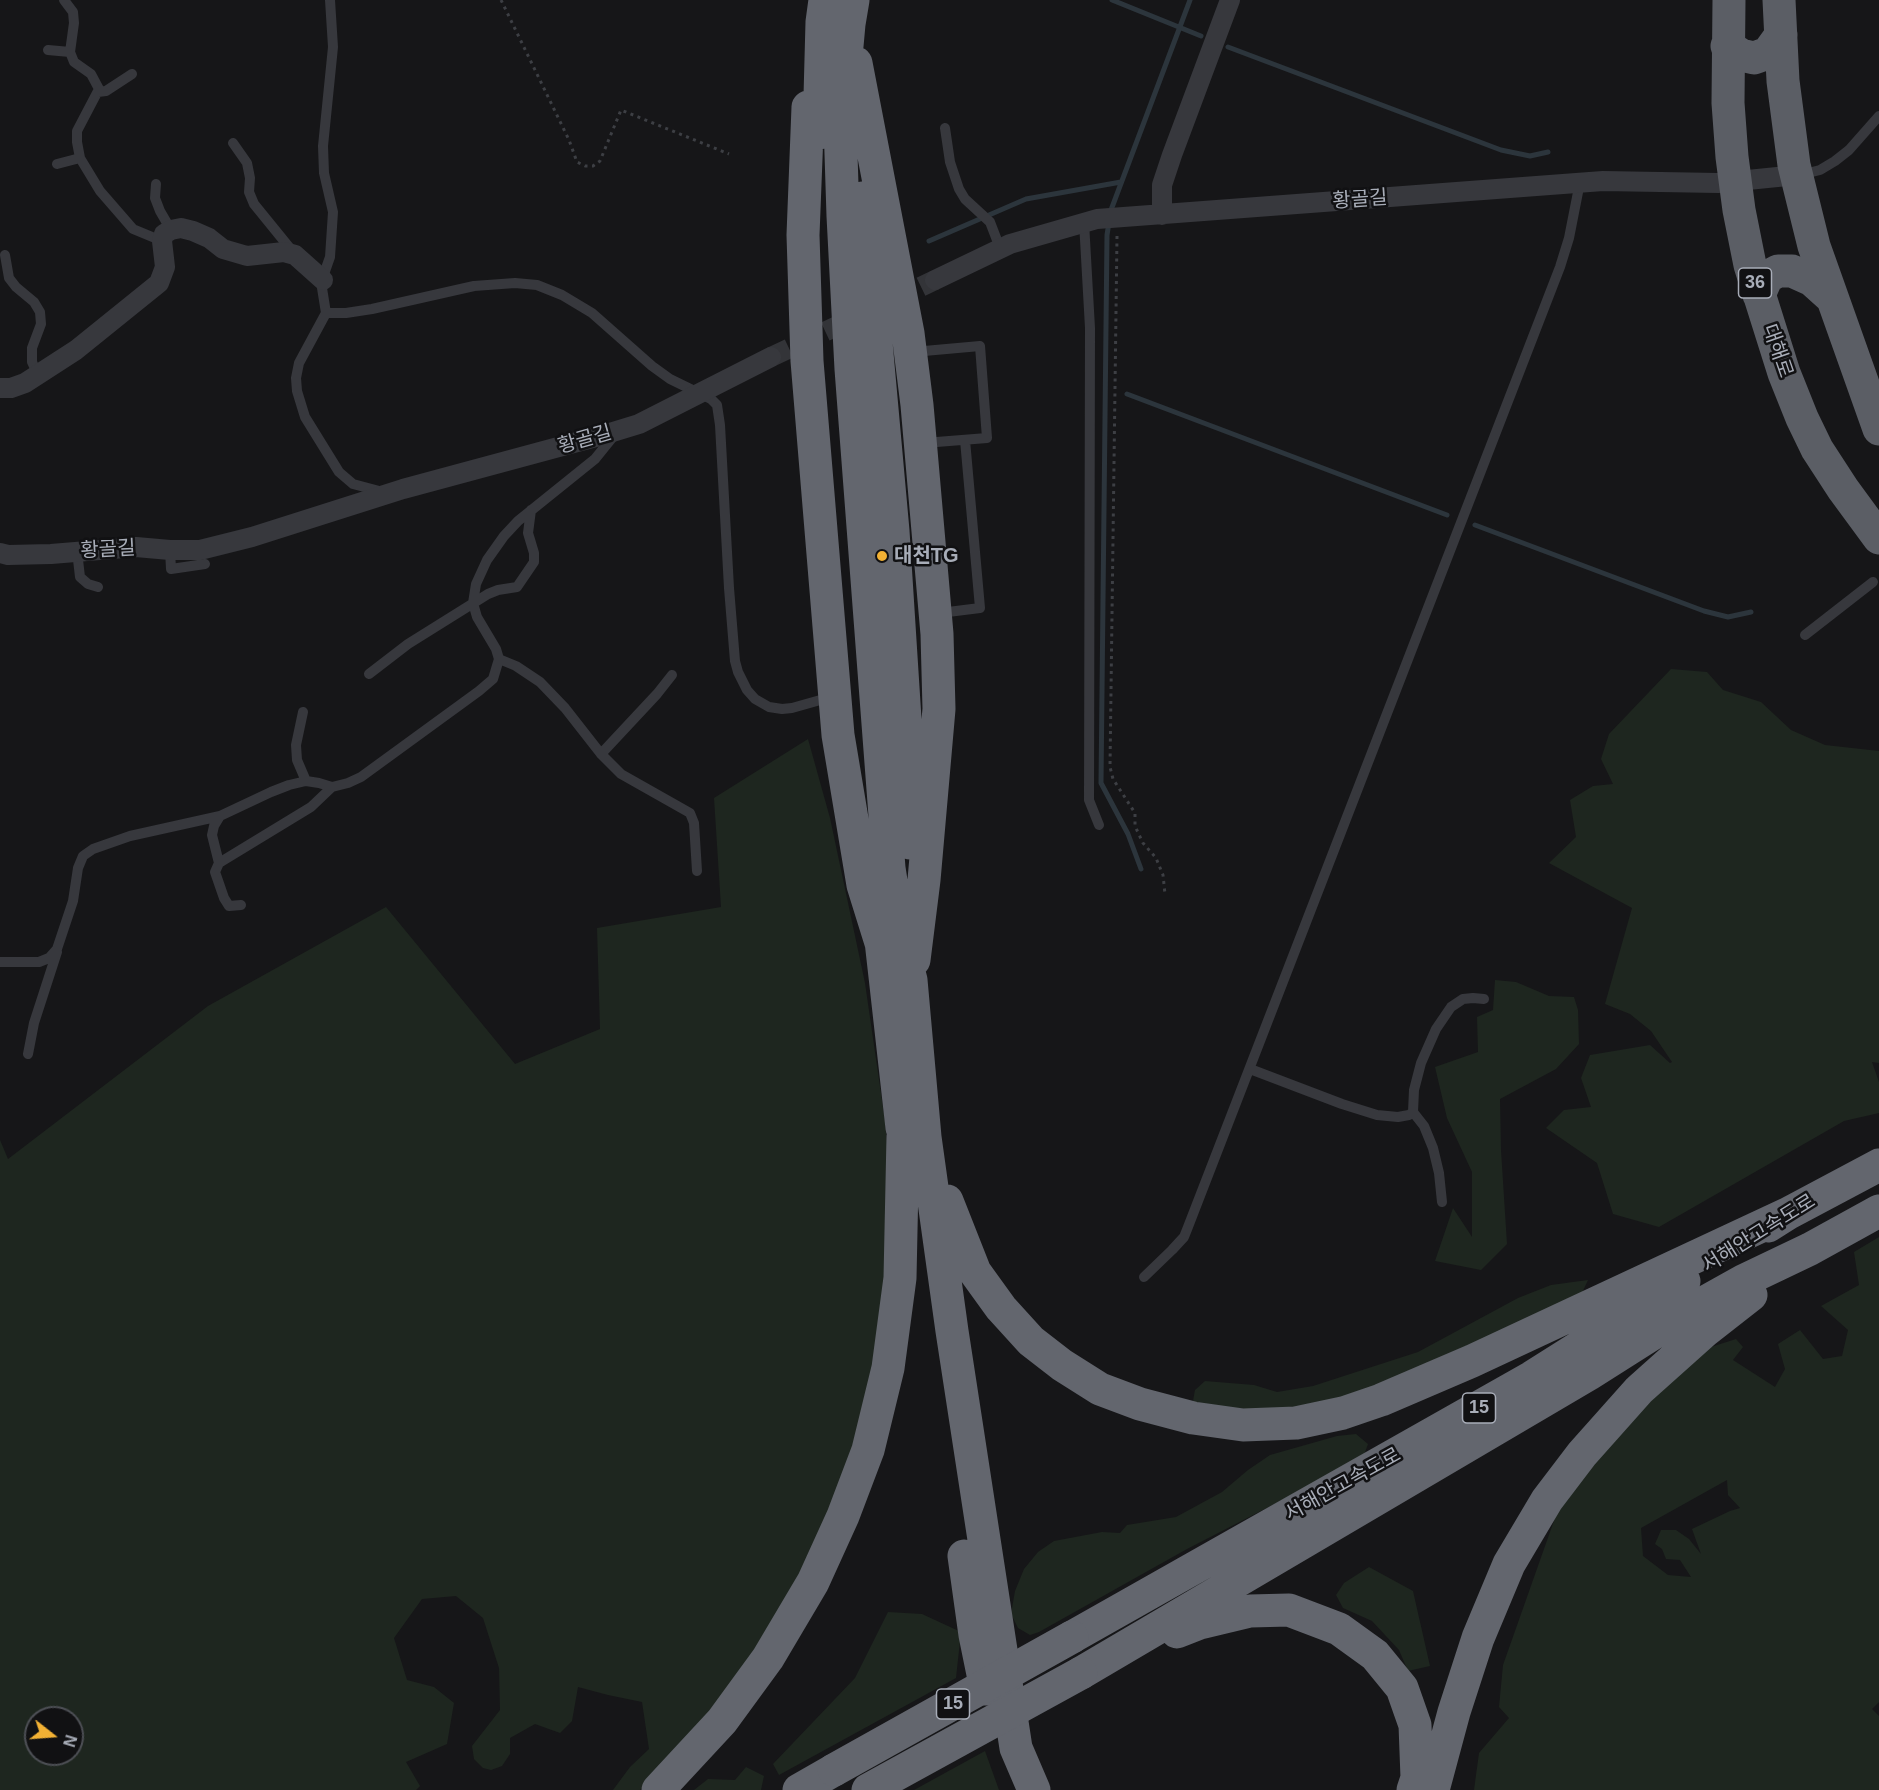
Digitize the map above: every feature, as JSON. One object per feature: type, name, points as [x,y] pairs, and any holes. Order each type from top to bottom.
[{"type":"highway","name":"대해로","points":[[1729,0],[1728,103],[1735,182],[1750,265],[1784,373],[1807,428],[1817,449],[1843,489],[1879,538]]},
{"type":"highway","points":[[1779,0],[1783,81],[1797,175],[1814,246],[1879,429]]},
{"type":"highway","points":[[837,12],[898,272],[920,443],[935,614],[939,709],[924,880],[911,980],[914,1137],[975,1635],[1000,1758],[1014,1790]]},
{"type":"highway","points":[[837,12],[809,95],[803,235],[807,360],[838,735],[863,885],[882,947]]},
{"type":"highway","points":[[837,12],[819,138],[826,288],[871,850],[882,947],[914,1137],[952,1331],[1016,1748],[1034,1790]]},
{"type":"highway","points":[[837,12],[843,216],[851,369],[889,868],[899,933],[911,980]]},
{"type":"highway","points":[[1727,46],[1741,55],[1754,58],[1768,53],[1781,35]]},
{"type":"highway","points":[[1759,295],[1767,277],[1778,271],[1792,271],[1812,280],[1832,298]]},
{"type":"highway","points":[[914,1137],[975,1272],[1001,1308],[1031,1341],[1062,1365],[1100,1389],[1140,1404],[1193,1418],[1243,1425],[1296,1423],[1343,1413],[1381,1400],[1472,1361],[1786,1214]]},
{"type":"highway","points":[[658,1790],[722,1721],[768,1658],[813,1582],[843,1516],[868,1450],[888,1368],[900,1278],[914,1137]]},
{"type":"highway","name":"서해안고속도로","points":[[799,1790],[1532,1377],[1601,1335],[1786,1214],[1879,1165]]},
{"type":"highway","name":"서해안고속도로","points":[[868,1790],[1081,1673],[1589,1374],[1682,1315],[1879,1211]]},
{"type":"highway","points":[[1433,1790],[1454,1712],[1478,1638],[1509,1564],[1547,1500],[1582,1454],[1639,1390],[1705,1331],[1810,1249]]},
{"type":"highway","points":[[1081,1673],[1200,1623],[1250,1611],[1289,1610],[1340,1629],[1376,1655],[1402,1688],[1415,1725],[1417,1778],[1413,1790]]},
{"type":"street","points":[[1162,215],[1162,185],[1230,0]]},
{"type":"street","name":"황골길","points":[[935,280],[1010,243],[1091,220],[1580,182],[1718,183],[1797,175]]},
{"type":"street","points":[[0,388],[11,388],[25,383],[76,350],[159,283],[165,267],[166,235],[181,228],[209,238],[224,249],[247,256],[284,252],[296,255],[323,280]]},
{"type":"street","name":"황골길","points":[[0,553],[40,555],[136,547],[200,550],[252,537],[389,494],[639,424],[771,357]]},
{"type":"lane","points":[[64,0],[73,12],[74,23],[70,52],[74,62],[92,74],[98,92],[77,130],[80,158],[100,190],[133,229],[166,235],[155,198],[156,184]]},
{"type":"lane","points":[[330,0],[333,48],[322,146],[324,173],[333,212],[330,257],[322,288],[326,313],[299,363],[296,378],[297,391],[306,417],[339,472],[353,484],[389,494]]},
{"type":"lane","points":[[48,50],[70,52]]},
{"type":"lane","points":[[98,92],[106,91],[132,74]]},
{"type":"lane","points":[[1797,175],[1820,170],[1836,161],[1879,116]]},
{"type":"lane","points":[[945,128],[950,162],[958,189],[996,233],[1000,248]]},
{"type":"lane","points":[[233,143],[247,163],[250,178],[249,192],[254,204],[296,255]]},
{"type":"lane","points":[[57,164],[80,158]]},
{"type":"lane","points":[[1144,1277],[1184,1237],[1560,267],[1569,238],[1580,182]]},
{"type":"lane","points":[[1091,220],[1089,800],[1099,825]]},
{"type":"lane","points":[[5,255],[9,278],[34,302],[40,312],[40,324],[32,348],[32,362],[38,375]]},
{"type":"lane","points":[[326,313],[346,314],[474,286],[515,283],[537,285],[562,295],[592,314],[670,379],[711,399],[717,405],[720,425],[729,588],[735,661],[738,672],[747,690],[755,699],[769,707],[792,708],[835,696]]},
{"type":"lane","points":[[910,352],[980,346],[987,438],[920,443]]},
{"type":"lane","points":[[219,863],[311,807],[332,787],[361,777],[479,692],[493,679],[499,658],[477,617],[473,603],[476,585],[488,560],[504,536],[518,521],[595,459],[618,430]]},
{"type":"lane","points":[[935,614],[980,608],[965,440]]},
{"type":"lane","points":[[369,674],[408,644],[473,603],[498,590],[517,587],[534,562],[534,553],[528,533],[531,510]]},
{"type":"lane","points":[[170,550],[171,569],[205,564]]},
{"type":"lane","points":[[77,551],[80,577],[88,584],[98,587]]},
{"type":"lane","points":[[1805,635],[1877,583]]},
{"type":"lane","points":[[499,658],[540,682],[621,774],[690,813],[694,823],[697,871]]},
{"type":"lane","points":[[601,754],[672,675]]},
{"type":"lane","points":[[303,711],[296,745],[297,760],[306,781]]},
{"type":"lane","points":[[28,1053],[34,1023],[73,902],[78,868],[83,856],[93,849],[130,836],[220,816],[271,792],[306,781],[332,787]]},
{"type":"lane","points":[[220,816],[212,835],[219,863],[216,872],[224,898],[229,906],[242,905]]},
{"type":"lane","points":[[0,962],[39,962],[49,958],[57,949]]},
{"type":"lane","points":[[1442,1202],[1439,1173],[1433,1148],[1424,1126],[1413,1112],[1414,1090],[1421,1063],[1436,1029],[1451,1007],[1473,998],[1484,999]]},
{"type":"lane","points":[[1250,1069],[1377,1115],[1398,1117],[1413,1112]]},
{"type":"path","points":[[501,0],[560,119],[577,162],[585,166],[593,166],[600,161],[621,110],[729,154]]},
{"type":"path","points":[[1121,217],[1116,243],[1110,767],[1113,779],[1135,813],[1135,826],[1143,843],[1156,858],[1163,875],[1165,894]]},
{"type":"shaded area","points":[[1671,669],[1707,672],[1723,690],[1761,702],[1791,730],[1825,745],[1879,751],[1879,1063],[1872,1062],[1879,1082],[1879,1113],[1844,1121],[1659,1227],[1613,1214],[1597,1163],[1546,1128],[1564,1110],[1591,1107],[1581,1078],[1590,1055],[1650,1045],[1670,1063],[1672,1062],[1651,1031],[1630,1014],[1605,1004],[1632,908],[1549,863],[1576,837],[1570,800],[1593,786],[1613,784],[1601,759],[1609,734]]},
{"type":"shaded area","points":[[808,739],[830,818],[865,983],[885,1121],[890,1177],[880,1355],[832,1521],[759,1652],[659,1774],[640,1790],[613,1790],[630,1767],[649,1749],[642,1702],[578,1687],[572,1721],[560,1733],[535,1724],[510,1738],[510,1754],[502,1766],[491,1770],[483,1768],[474,1759],[472,1746],[500,1710],[499,1668],[483,1618],[456,1596],[422,1599],[394,1638],[407,1680],[434,1687],[454,1703],[447,1744],[406,1762],[420,1786],[416,1790],[0,1790],[0,1140],[8,1159],[208,1006],[386,907],[515,1064],[600,1029],[597,928],[721,907],[714,798]]},
{"type":"shaded area","points":[[1495,980],[1516,982],[1549,996],[1574,997],[1578,1010],[1579,1044],[1556,1069],[1500,1099],[1507,1244],[1481,1270],[1435,1261],[1453,1208],[1472,1237],[1472,1172],[1447,1118],[1435,1067],[1478,1052],[1477,1017],[1493,1010]]},
{"type":"shaded area","points":[[1879,1237],[1879,1702],[1872,1709],[1879,1716],[1879,1790],[1474,1790],[1479,1753],[1509,1718],[1499,1707],[1503,1665],[1562,1498],[1621,1421],[1711,1347],[1736,1339],[1743,1347],[1733,1360],[1775,1387],[1785,1369],[1778,1344],[1800,1330],[1823,1359],[1842,1356],[1848,1330],[1821,1306],[1859,1285],[1854,1252]],"holes":[[[1727,1480],[1728,1495],[1740,1508],[1692,1529],[1701,1554],[1689,1539],[1676,1530],[1661,1530],[1655,1544],[1662,1549],[1666,1559],[1680,1560],[1691,1577],[1668,1575],[1643,1556],[1641,1528]]]},
{"type":"shaded area","points":[[1588,1280],[1581,1295],[1361,1396],[1285,1412],[1198,1408],[1193,1401],[1195,1390],[1205,1381],[1254,1385],[1277,1392],[1313,1386],[1418,1352],[1518,1298],[1551,1285]]},
{"type":"shaded area","points":[[1356,1434],[1368,1444],[1364,1455],[1187,1549],[1039,1632],[1030,1635],[1018,1628],[1011,1614],[1015,1591],[1024,1569],[1038,1552],[1054,1541],[1102,1532],[1120,1533],[1127,1525],[1176,1517],[1222,1492],[1270,1455],[1337,1436]]},
{"type":"shaded area","points":[[1369,1567],[1413,1591],[1430,1666],[1408,1671],[1399,1650],[1372,1621],[1343,1608],[1336,1595],[1344,1583]]},
{"type":"shaded area","points":[[888,1612],[922,1614],[961,1632],[956,1678],[779,1775],[773,1764],[855,1678]]},
{"type":"shaded area","points":[[985,1751],[999,1790],[914,1790]]},
{"type":"shaded area","points":[[746,1767],[764,1776],[761,1790],[694,1790],[708,1779],[735,1780]]},
{"type":"waterway","points":[[1112,0],[1201,36]]},
{"type":"waterway","points":[[1141,869],[1128,834],[1101,783],[1107,235],[1111,210],[1190,0]]},
{"type":"waterway","points":[[1228,47],[1501,150],[1530,156],[1548,152]]},
{"type":"waterway","points":[[929,241],[1026,199],[1121,182]]},
{"type":"waterway","points":[[1127,394],[1447,515]]},
{"type":"waterway","points":[[1475,525],[1704,611],[1728,617],[1751,612]]},
{"type":"tunnel","points":[[894,300],[935,280]]},
{"type":"tunnel","points":[[771,357],[856,317]]},
{"type":"place","name":"대천TG","points":[[882,556]]}]
